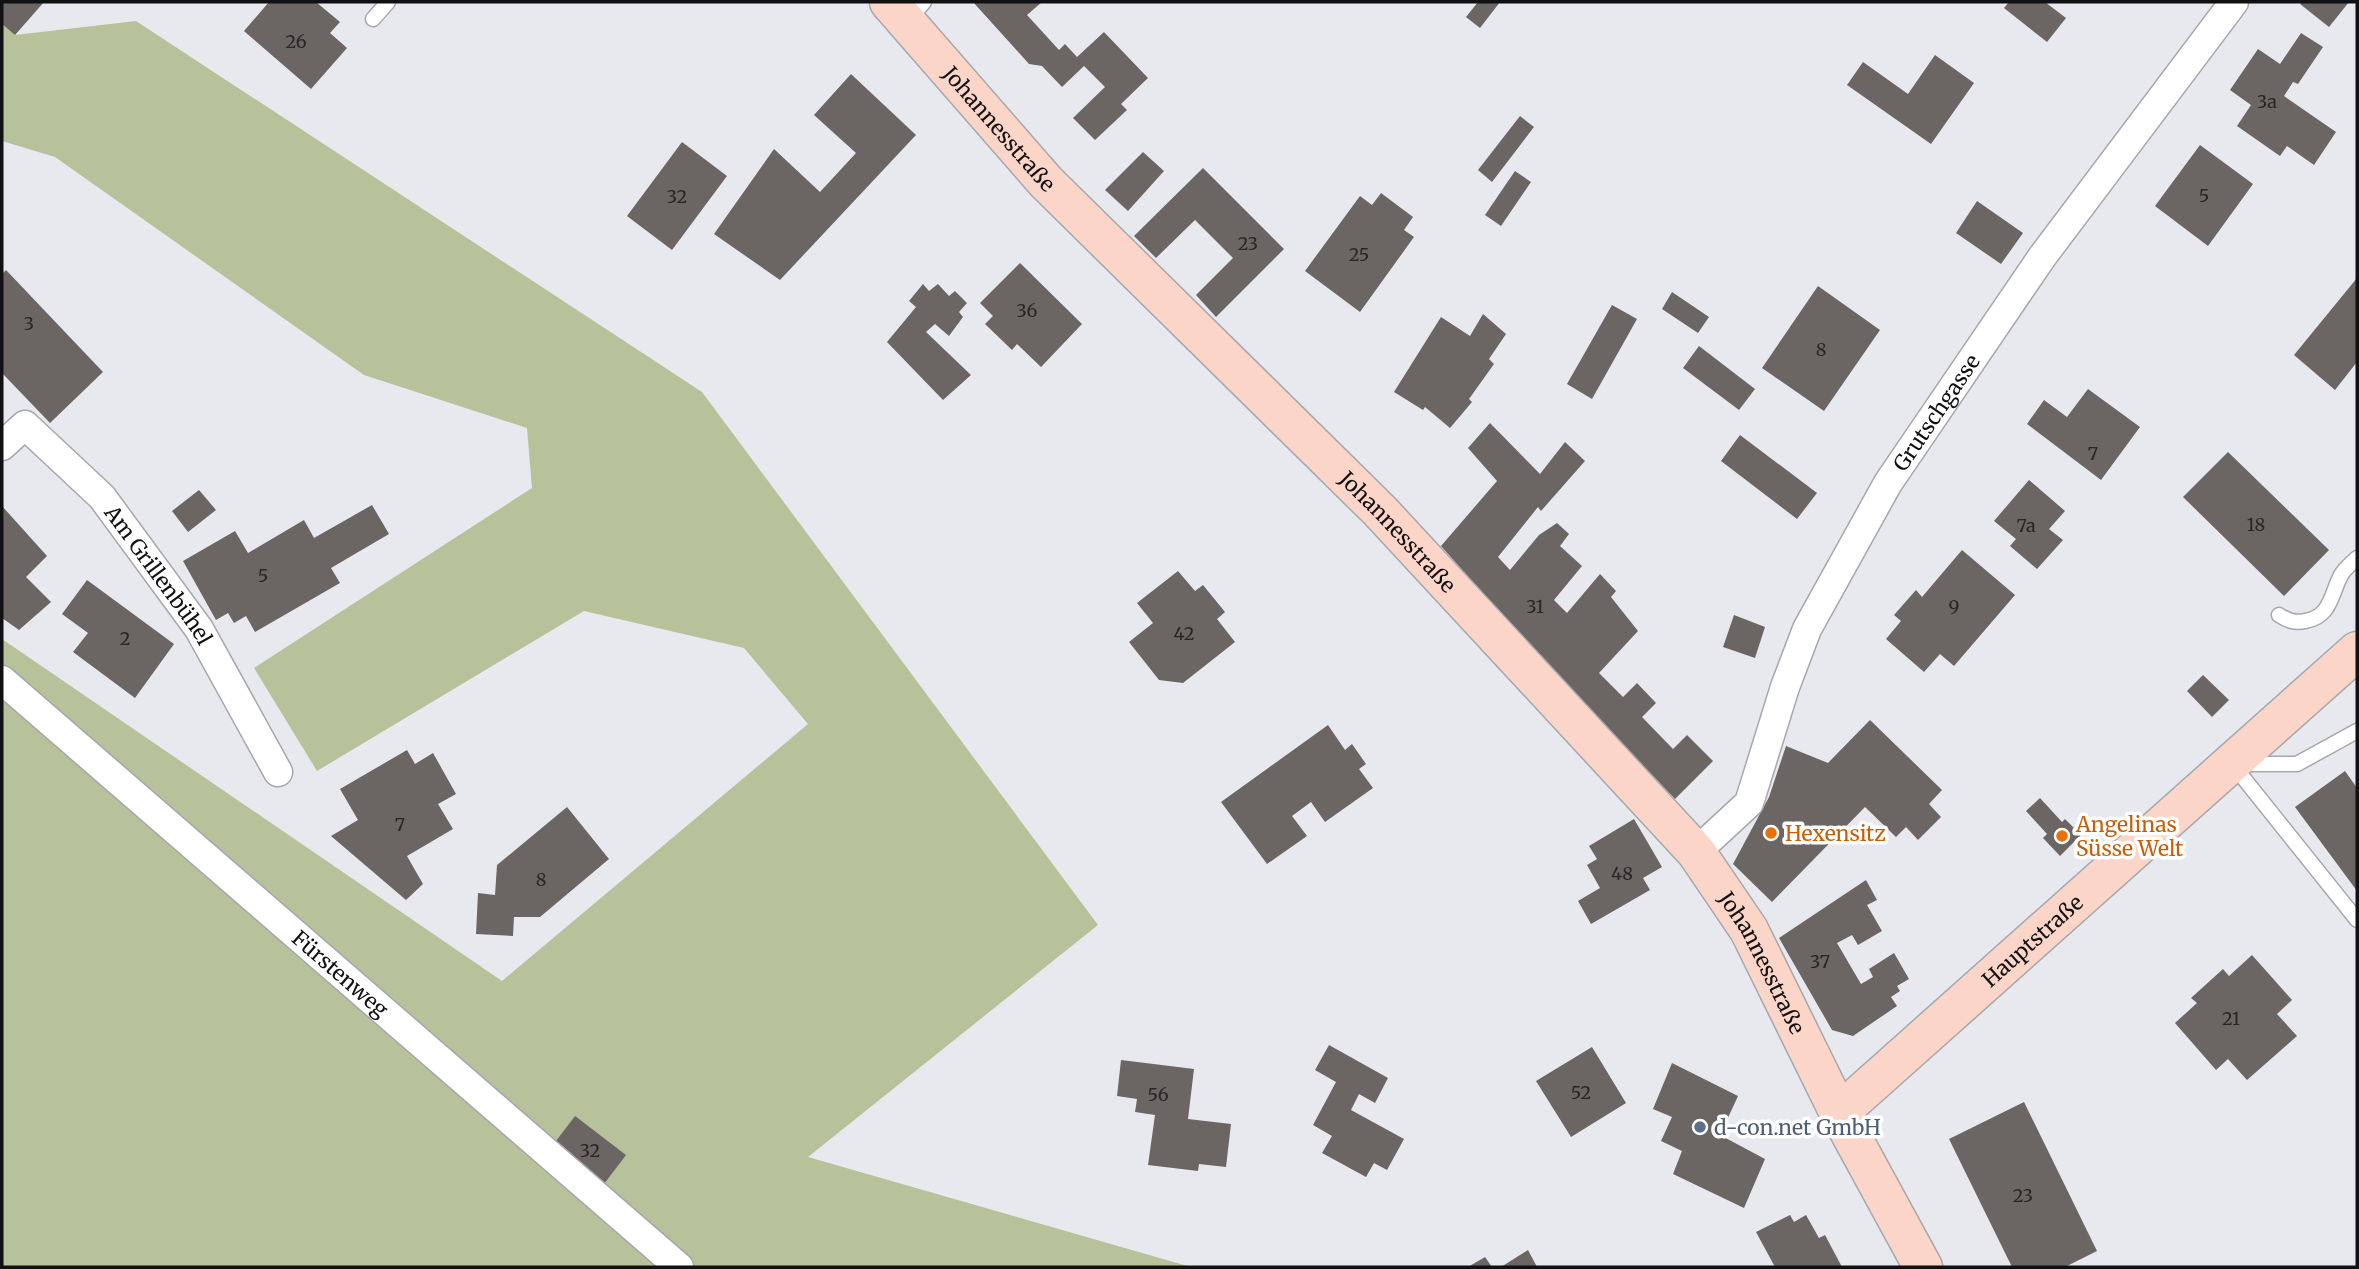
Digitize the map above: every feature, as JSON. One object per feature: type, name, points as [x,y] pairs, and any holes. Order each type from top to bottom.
[{"type":"main road","name":"Johannesstraße","points":[[907,8],[1046,182],[1380,511],[1696,852],[1749,930],[1839,1113]]},
{"type":"main road","name":"Hauptstraße","points":[[1839,1113],[2357,651]]},
{"type":"main road","points":[[1839,1113],[1923,1267]]},
{"type":"street","name":"Grutschgasse","points":[[1696,852],[1749,803],[1785,687],[1807,629],[1888,483],[2042,257],[2234,2]]},
{"type":"street","name":"Am Grillenbühel","points":[[2,446],[25,425],[102,497],[199,629],[278,772]]},
{"type":"street","name":"Fürstenweg","points":[[2,680],[680,1267]]},
{"type":"lane","points":[[373,19],[388,2]]},
{"type":"lane","points":[[2279,615],[2289,621],[2317,619],[2325,611],[2343,572],[2357,558]]},
{"type":"lane","points":[[2232,764],[2297,764],[2357,731]]},
{"type":"lane","points":[[2232,764],[2357,920]]},
{"type":"green space","points":[[136,21],[702,392],[1098,925],[808,1157],[1191,1267],[2,1267],[2,639],[502,981],[808,724],[744,648],[584,611],[317,771],[254,668],[532,488],[527,428],[364,375],[55,157],[2,141],[2,24],[15,35]]},
{"type":"building","points":[[2,2],[44,2],[15,35],[2,24]]},
{"type":"building","points":[[269,2],[316,2],[340,22],[330,33],[347,48],[311,89],[244,31]]},
{"type":"building","points":[[973,2],[1042,2],[1027,15],[1059,50],[1065,44],[1077,57],[1104,32],[1148,78],[1121,104],[1127,110],[1095,140],[1073,118],[1105,87],[1084,66],[1062,87],[1042,66],[1029,64]]},
{"type":"building","points":[[1478,2],[1500,2],[1480,28],[1466,17]]},
{"type":"building","points":[[2009,2],[2045,2],[2066,18],[2047,42],[2004,8]]},
{"type":"building","points":[[2349,2],[2329,27],[2300,4]]},
{"type":"building","points":[[2301,33],[2323,47],[2298,84],[2293,82],[2284,96],[2336,132],[2314,165],[2287,146],[2280,156],[2237,126],[2251,105],[2230,90],[2258,49],[2280,64]]},
{"type":"building","points":[[1935,55],[1974,83],[1931,144],[1847,85],[1863,62],[1908,94]]},
{"type":"building","points":[[851,74],[916,135],[780,280],[714,234],[774,149],[820,192],[856,153],[814,115]]},
{"type":"building","points":[[1520,116],[1534,127],[1492,182],[1478,170]]},
{"type":"building","points":[[682,142],[727,176],[672,250],[627,216]]},
{"type":"building","points":[[2200,145],[2253,184],[2208,246],[2155,206]]},
{"type":"building","points":[[1143,152],[1164,171],[1128,211],[1105,190]]},
{"type":"building","points":[[1203,168],[1284,249],[1216,317],[1196,295],[1233,258],[1195,220],[1156,258],[1134,236]]},
{"type":"building","points":[[1515,171],[1531,182],[1501,226],[1485,215]]},
{"type":"building","points":[[1381,193],[1413,217],[1404,230],[1414,237],[1360,312],[1305,271],[1360,196],[1372,205]]},
{"type":"building","points":[[1977,201],[2023,233],[2001,264],[1956,233]]},
{"type":"building","points":[[1020,263],[1082,324],[1041,367],[1017,344],[1012,350],[985,324],[993,316],[980,303]]},
{"type":"building","points":[[6,270],[103,372],[50,423],[2,373],[2,274]]},
{"type":"building","points":[[2357,278],[2357,362],[2335,390],[2294,355]]},
{"type":"building","points":[[923,284],[929,291],[938,284],[949,296],[955,291],[967,303],[959,312],[963,317],[949,336],[935,324],[926,332],[971,375],[943,400],[887,342],[916,307],[909,301]]},
{"type":"building","points":[[1818,286],[1880,330],[1824,411],[1762,368]]},
{"type":"building","points":[[1672,292],[1709,317],[1698,333],[1662,309]]},
{"type":"building","points":[[1612,305],[1637,319],[1592,399],[1567,384]]},
{"type":"building","points":[[1483,314],[1506,334],[1489,359],[1494,364],[1469,399],[1472,402],[1450,428],[1425,407],[1423,410],[1394,392],[1441,317],[1470,336]]},
{"type":"building","points":[[1699,346],[1755,389],[1739,410],[1683,368]]},
{"type":"building","points":[[2088,389],[2140,427],[2101,480],[2027,424],[2044,400],[2067,417]]},
{"type":"building","points":[[1490,423],[1540,474],[1565,442],[1585,461],[1541,511],[1538,507],[1498,557],[1510,570],[1539,535],[1557,523],[1569,534],[1560,546],[1582,566],[1554,600],[1567,613],[1600,574],[1616,591],[1611,597],[1638,631],[1599,673],[1623,697],[1637,683],[1656,703],[1642,717],[1673,749],[1687,735],[1713,761],[1675,799],[1550,668],[1441,546],[1497,481],[1468,448]]},
{"type":"building","points":[[1740,435],[1817,493],[1797,519],[1721,461]]},
{"type":"building","points":[[2228,452],[2329,550],[2284,596],[2183,497]]},
{"type":"building","points":[[2029,480],[2065,511],[2049,529],[2063,540],[2037,569],[2010,546],[2016,539],[1994,521]]},
{"type":"building","points":[[199,490],[216,510],[188,532],[172,511]]},
{"type":"building","points":[[372,505],[389,534],[331,568],[340,583],[255,632],[246,616],[234,623],[228,613],[216,620],[183,561],[235,531],[248,553],[304,520],[314,538]]},
{"type":"building","points":[[2,506],[47,556],[26,577],[51,602],[19,630],[2,618]]},
{"type":"building","points":[[1962,550],[2015,595],[1954,666],[1940,654],[1924,672],[1886,639],[1901,621],[1894,615],[1916,590],[1922,597]]},
{"type":"building","points":[[1178,571],[1195,591],[1203,585],[1225,612],[1217,619],[1235,642],[1183,683],[1159,680],[1129,642],[1153,623],[1137,603]]},
{"type":"building","points":[[87,580],[174,644],[135,698],[73,652],[88,633],[62,614]]},
{"type":"building","points":[[1734,615],[1765,627],[1755,658],[1723,647]]},
{"type":"building","points":[[2203,675],[2229,700],[2212,717],[2187,691]]},
{"type":"building","points":[[1870,720],[1942,790],[1929,804],[1941,817],[1918,840],[1906,827],[1896,837],[1865,807],[1772,902],[1733,864],[1769,797],[1786,746],[1828,763]]},
{"type":"building","points":[[1328,725],[1345,750],[1352,744],[1366,764],[1359,769],[1373,788],[1325,822],[1311,802],[1292,816],[1307,836],[1267,864],[1221,802]]},
{"type":"building","points":[[407,750],[415,764],[433,753],[456,794],[438,804],[453,829],[407,856],[423,884],[406,900],[331,836],[358,820],[340,789]]},
{"type":"building","points":[[2345,771],[2357,788],[2357,891],[2295,807]]},
{"type":"building","points":[[2040,798],[2062,822],[2065,819],[2081,835],[2060,856],[2043,838],[2047,834],[2026,811]]},
{"type":"building","points":[[567,807],[609,859],[540,917],[514,917],[513,936],[476,934],[478,893],[495,895],[497,865]]},
{"type":"building","points":[[1634,819],[1662,867],[1643,878],[1650,890],[1591,924],[1578,901],[1600,888],[1587,865],[1597,859],[1589,846]]},
{"type":"building","points":[[1866,880],[1877,900],[1867,905],[1882,931],[1858,945],[1852,935],[1837,943],[1861,984],[1873,977],[1869,969],[1894,953],[1909,979],[1897,986],[1900,991],[1891,997],[1897,1006],[1853,1036],[1832,1030],[1779,938]]},
{"type":"building","points":[[2252,955],[2292,1000],[2277,1014],[2297,1036],[2247,1080],[2228,1059],[2216,1070],[2175,1023],[2197,1003],[2191,998],[2223,969],[2229,976]]},
{"type":"building","points":[[1329,1045],[1388,1078],[1375,1103],[1359,1094],[1351,1110],[1404,1139],[1387,1170],[1374,1163],[1366,1177],[1322,1153],[1332,1136],[1313,1125],[1336,1082],[1315,1070]]},
{"type":"building","points":[[1592,1047],[1626,1103],[1571,1137],[1536,1081]]},
{"type":"building","points":[[1121,1060],[1194,1069],[1188,1119],[1231,1124],[1226,1167],[1199,1164],[1198,1171],[1148,1165],[1155,1115],[1135,1112],[1137,1099],[1117,1096]]},
{"type":"building","points":[[1672,1063],[1738,1096],[1720,1135],[1765,1159],[1744,1208],[1673,1174],[1682,1151],[1661,1141],[1672,1117],[1653,1109]]},
{"type":"building","points":[[2024,1102],[2097,1251],[2065,1267],[2012,1267],[1949,1139]]},
{"type":"building","points":[[575,1116],[626,1155],[604,1184],[553,1145]]},
{"type":"building","points":[[1790,1215],[1794,1222],[1806,1215],[1819,1238],[1825,1235],[1842,1267],[1775,1267],[1756,1232]]},
{"type":"building","points":[[1528,1250],[1537,1267],[1501,1267]]},
{"type":"building","points":[[1485,1257],[1492,1267],[1468,1267]]},
{"type":"place","name":"Hexensitz","points":[[1771,833]]},
{"type":"place","name":"Angelinas Süsse Welt","points":[[2062,836]]},
{"type":"place","name":"d-con.net GmbH","points":[[1700,1127]]}]
